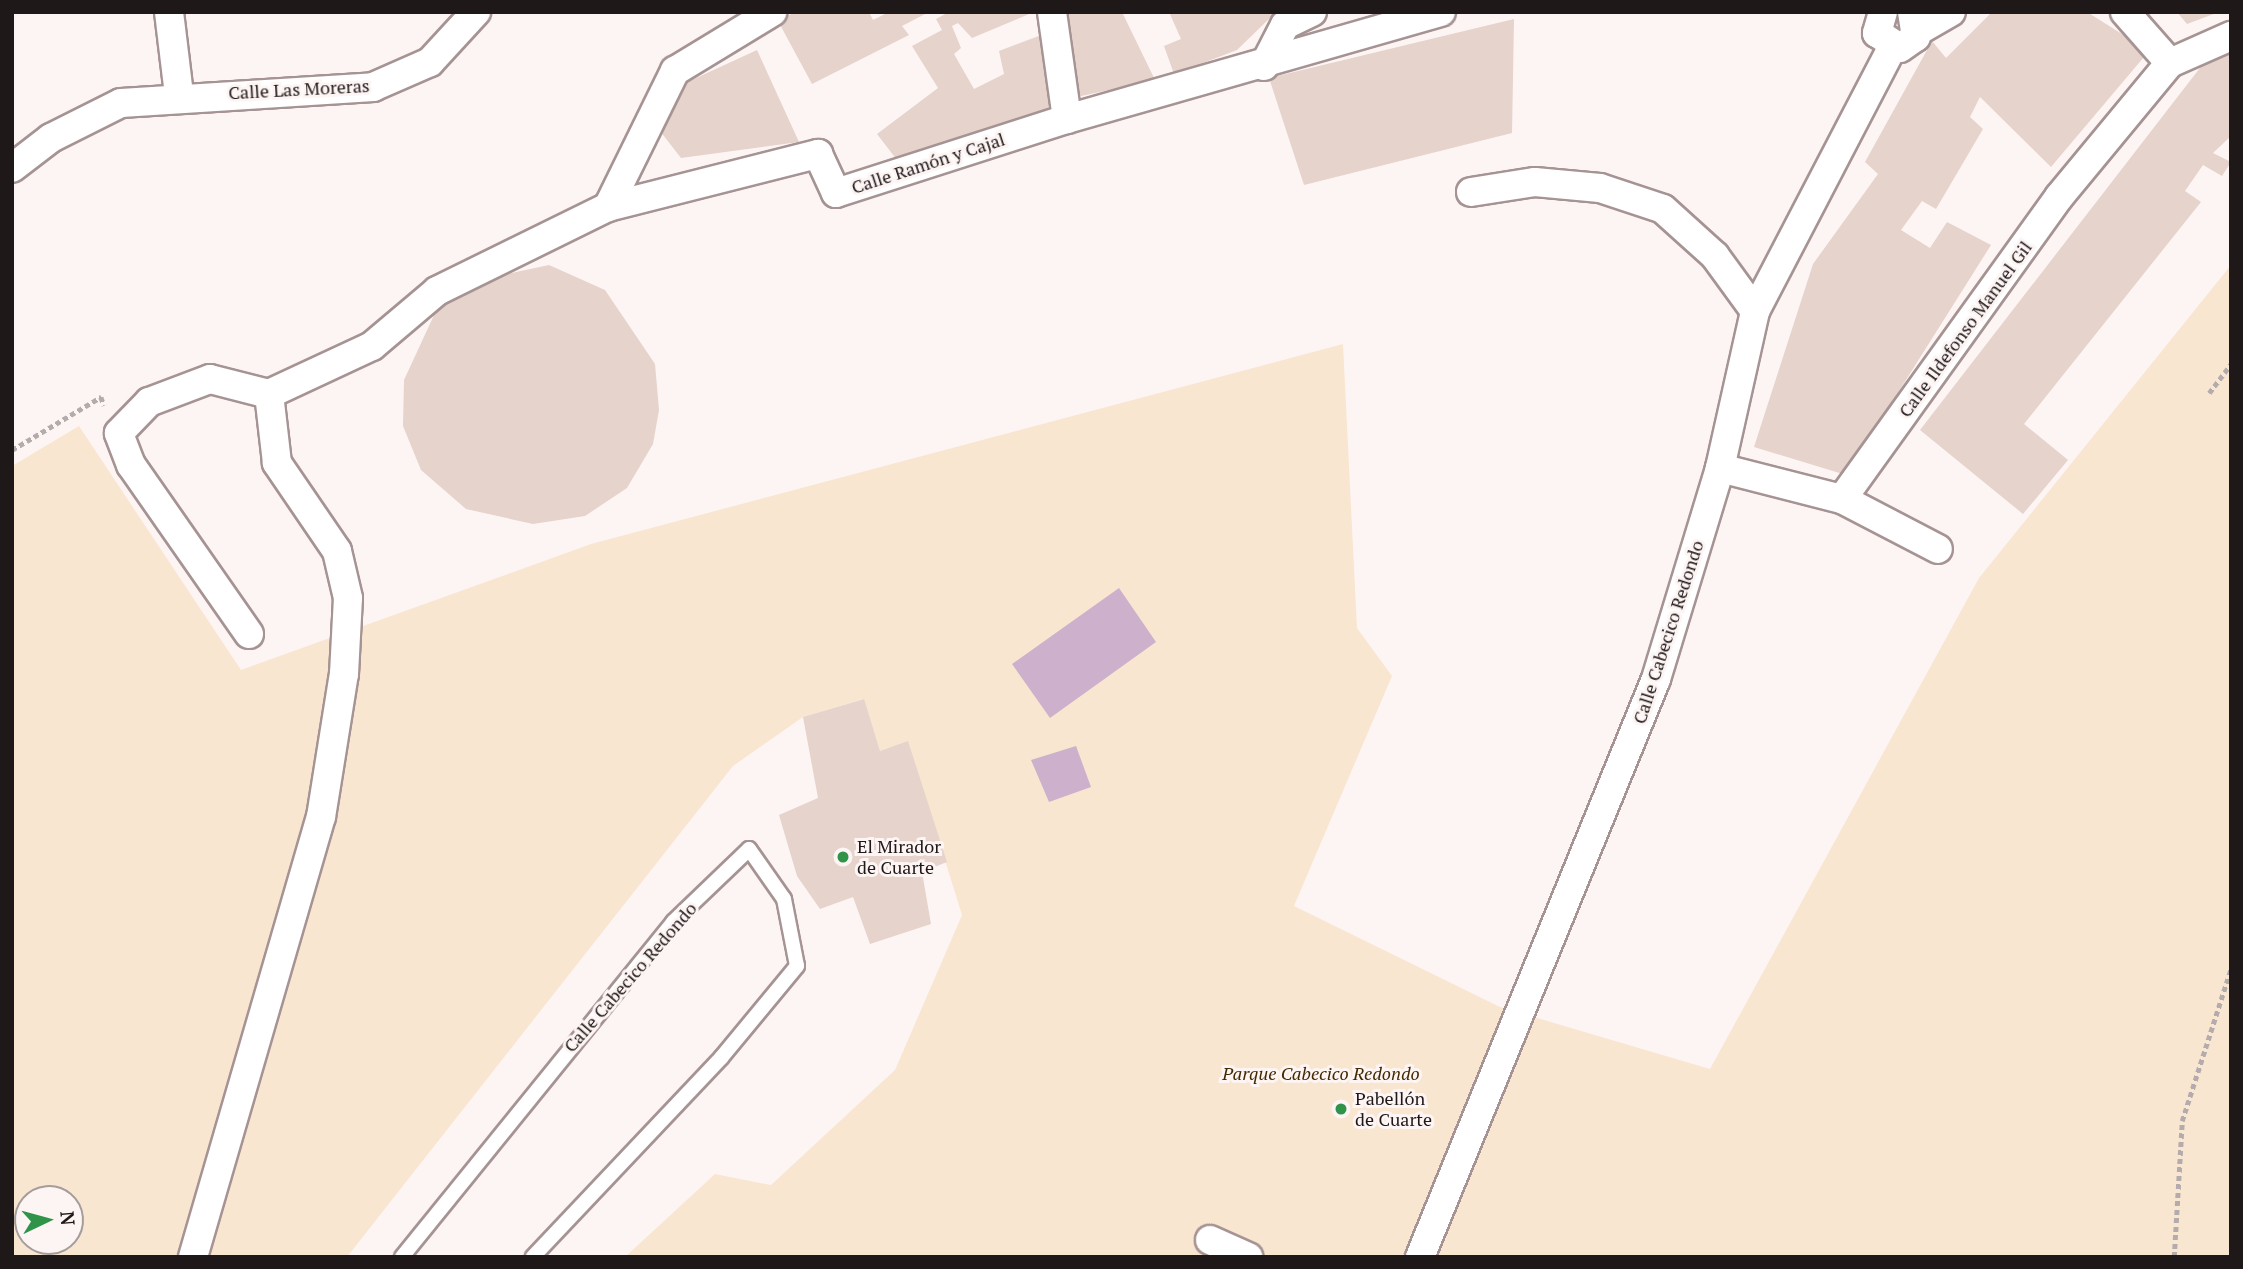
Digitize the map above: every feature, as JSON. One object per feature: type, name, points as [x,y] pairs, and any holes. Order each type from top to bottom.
[{"type":"street","points":[[169,12],[179,94]]},
{"type":"street","name":"Calle Las Moreras","points":[[12,168],[51,138],[121,103],[179,94],[373,87],[430,62],[476,12]]},
{"type":"street","points":[[608,207],[676,71],[726,23],[772,12]]},
{"type":"street","points":[[1052,12],[1067,118]]},
{"type":"street","points":[[1264,66],[1285,26],[1312,12]]},
{"type":"street","name":"Calle Ramón y Cajal","points":[[269,394],[372,346],[437,291],[608,207],[818,154],[836,193],[1067,118],[1264,66],[1441,12]]},
{"type":"street","points":[[1877,12],[1883,13],[1877,33],[1892,48]]},
{"type":"street","points":[[1915,22],[1951,12]]},
{"type":"street","points":[[2125,12],[2170,63],[2231,36]]},
{"type":"street","name":"Calle Cabecico Redondo","points":[[1420,1257],[1656,679],[1720,468],[1755,311],[1892,48],[1906,46],[1915,22]]},
{"type":"street","name":"Calle Ildefonso Manuel Gil","points":[[1842,499],[2059,197],[2170,63]]},
{"type":"street","points":[[1471,192],[1535,182],[1587,187],[1663,209],[1715,256],[1755,311]]},
{"type":"street","points":[[193,1257],[321,817],[344,674],[348,598],[337,551],[277,463],[269,394],[211,379],[149,402],[119,433],[131,465],[249,634]]},
{"type":"street","points":[[1720,468],[1842,499],[1938,550]]},
{"type":"street","points":[[1210,1240],[1248,1257]]},
{"type":"lane","name":"Calle Cabecico Redondo","points":[[402,1257],[673,922],[749,849],[784,899],[797,966],[721,1058],[533,1257]]},
{"type":"path","points":[[2209,393],[2231,364]]},
{"type":"path","points":[[12,450],[101,397],[119,433]]},
{"type":"path","points":[[2174,1257],[2182,1121],[2231,968]]},
{"type":"green space","name":"Parque Cabecico Redondo","points":[[2231,265],[2231,1257],[625,1257],[715,1174],[771,1185],[895,1070],[962,915],[908,742],[880,751],[863,699],[803,717],[733,766],[347,1257],[12,1257],[12,466],[79,426],[241,670],[591,544],[1343,344],[1357,628],[1392,676],[1294,906],[1500,1007],[1710,1069],[1979,578]]},
{"type":"shaded area","points":[[1119,588],[1156,642],[1050,718],[1012,664]]},
{"type":"shaded area","points":[[1076,746],[1091,787],[1049,802],[1031,760]]},
{"type":"building","points":[[795,12],[869,12],[873,20],[889,12],[929,12],[902,26],[909,35],[812,84],[778,21]]},
{"type":"building","points":[[949,12],[1034,12],[972,38],[958,23],[952,26],[961,48],[954,54],[974,89],[1004,74],[999,51],[1044,34],[1056,113],[897,160],[877,134],[938,88],[912,46],[942,30],[936,19]]},
{"type":"building","points":[[1062,12],[1122,12],[1155,80],[1072,98]]},
{"type":"building","points":[[1169,12],[1276,12],[1237,50],[1174,74],[1164,46],[1181,39]]},
{"type":"building","points":[[1992,12],[2087,12],[2149,51],[2051,167],[1980,97],[1970,117],[1983,129],[1936,209],[1922,201],[1901,230],[1930,248],[1947,222],[1991,245],[1846,475],[1754,447],[1813,264],[1878,174],[1865,162],[1932,41],[1946,58]]},
{"type":"building","points":[[2177,12],[2219,12],[2187,24]]},
{"type":"building","points":[[1514,19],[1512,133],[1304,185],[1269,78]]},
{"type":"building","points":[[757,50],[799,142],[681,158],[660,131],[681,85]]},
{"type":"building","points":[[2231,53],[2231,136],[2213,153],[2231,162],[2222,176],[2203,165],[2185,191],[2201,202],[2024,424],[2068,460],[2023,514],[1920,430],[2203,64]]},
{"type":"building","points":[[549,265],[605,290],[655,364],[659,410],[653,444],[627,488],[585,516],[533,524],[466,509],[421,470],[403,426],[404,380],[435,313],[478,280]]},
{"type":"building","points":[[864,699],[880,751],[908,741],[947,862],[922,872],[931,924],[870,944],[853,897],[820,909],[797,876],[779,815],[818,798],[803,717]]},
{"type":"place","name":"El Mirador de Cuarte","points":[[843,857]]},
{"type":"place","name":"Pabellón de Cuarte","points":[[1341,1109]]}]
